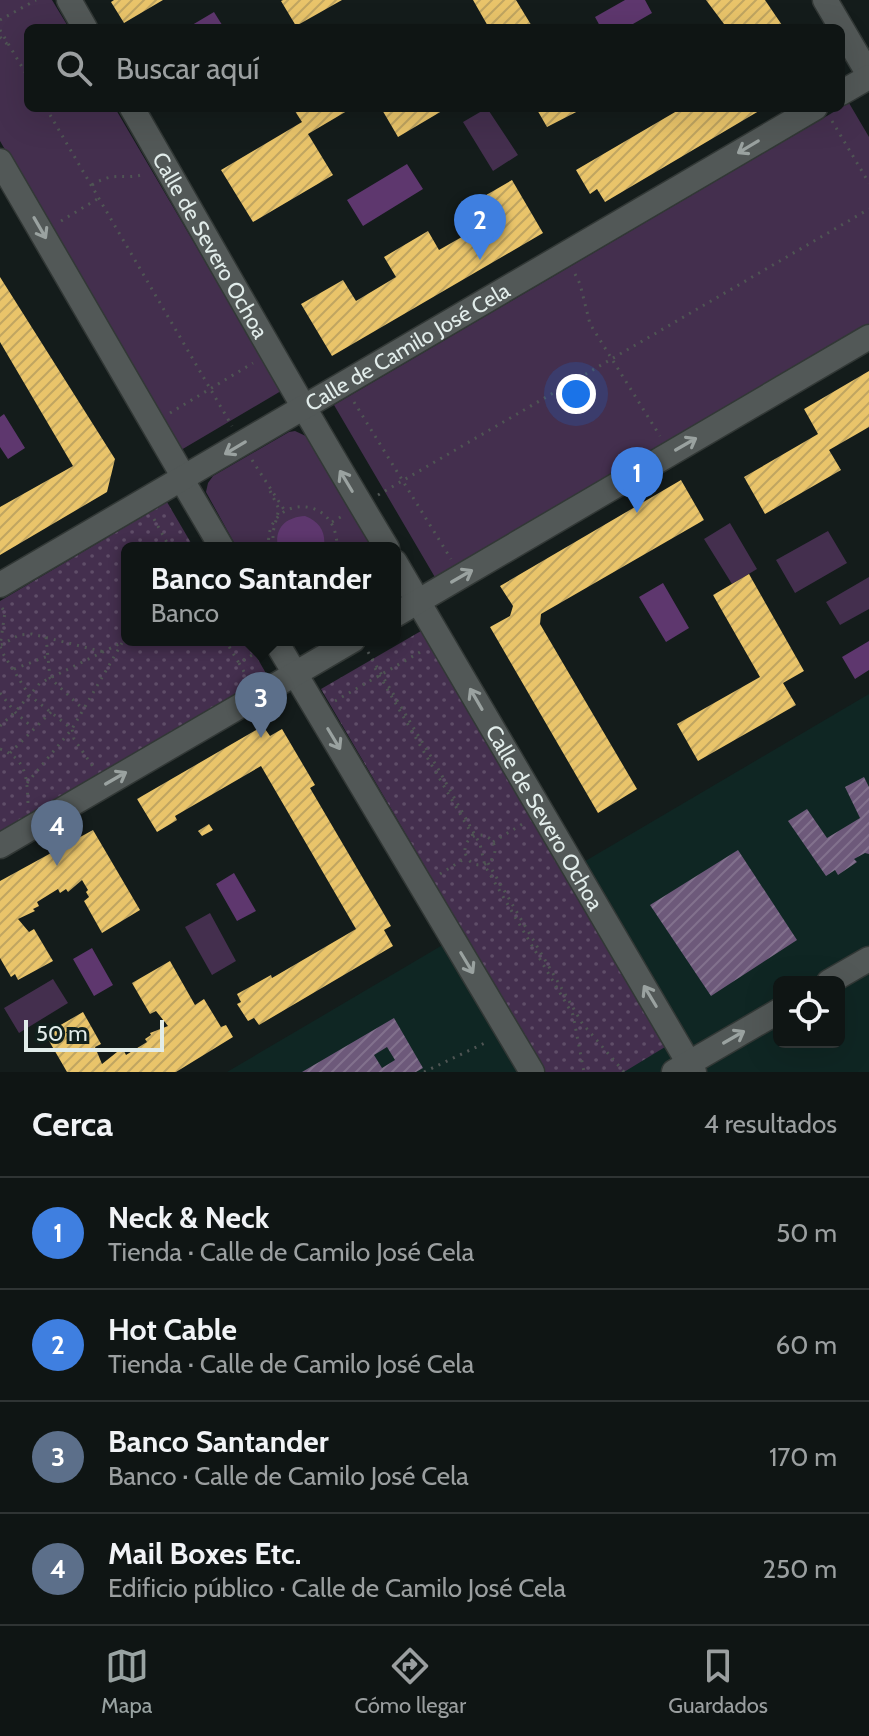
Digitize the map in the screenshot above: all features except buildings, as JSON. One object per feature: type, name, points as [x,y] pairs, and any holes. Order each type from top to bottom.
[{"type":"street","points":[[69,0],[83,24]]},
{"type":"street","points":[[825,0],[839,24]]},
{"type":"street","points":[[845,35],[869,76],[845,91]]},
{"type":"street","name":"Calle de Severo Ochoa","points":[[134,112],[302,408],[383,542]]},
{"type":"street","name":"Calle de Camilo José Cela","points":[[0,585],[564,255],[824,114]]},
{"type":"street","points":[[0,161],[218,542]]},
{"type":"street","points":[[401,612],[869,337]]},
{"type":"street","name":"Calle de Severo Ochoa","points":[[401,572],[542,812],[686,1069]]},
{"type":"street","points":[[266,646],[295,672],[532,1072]]},
{"type":"street","points":[[0,846],[295,672],[362,647]]},
{"type":"street","points":[[839,976],[869,959]]},
{"type":"street","points":[[686,1069],[773,1015]]},
{"type":"path","points":[[0,20],[36,0]]},
{"type":"path","points":[[0,30],[24,70]]},
{"type":"path","points":[[0,37],[10,46]]},
{"type":"path","points":[[48,112],[275,501],[279,509],[278,517]]},
{"type":"path","points":[[824,114],[869,183]]},
{"type":"path","points":[[92,185],[111,175],[140,176],[163,162]]},
{"type":"path","points":[[43,233],[99,198]]},
{"type":"path","points":[[332,522],[869,209]]},
{"type":"path","points":[[564,255],[580,284],[590,324],[670,453]]},
{"type":"path","points":[[153,423],[273,352]]},
{"type":"path","points":[[343,385],[461,576]]},
{"type":"path","points":[[242,444],[285,511]]},
{"type":"path","points":[[145,502],[167,542]]},
{"type":"path","points":[[270,542],[269,532],[278,517],[297,507],[311,507],[323,512],[332,522],[337,542]]},
{"type":"path","points":[[0,603],[5,612],[0,646],[13,670],[29,695],[72,729],[74,739],[91,761],[101,786]]},
{"type":"path","points":[[0,646],[19,635],[46,637],[104,652]]},
{"type":"path","points":[[46,637],[50,678],[83,709]]},
{"type":"path","points":[[318,711],[441,639]]},
{"type":"path","points":[[0,726],[40,683],[121,643]]},
{"type":"path","points":[[27,783],[72,729],[122,646]]},
{"type":"path","points":[[229,646],[250,682]]},
{"type":"path","points":[[239,663],[266,646]]},
{"type":"path","points":[[362,647],[475,836],[486,863],[573,1015],[584,1072]]},
{"type":"path","points":[[13,670],[48,656]]},
{"type":"path","points":[[1,696],[34,729]]},
{"type":"path","points":[[10,753],[51,712]]},
{"type":"path","points":[[0,749],[10,753],[25,768],[28,806],[37,824]]},
{"type":"path","points":[[493,842],[542,812]]},
{"type":"path","points":[[475,836],[488,837],[493,842],[493,857],[486,863],[472,863],[467,857],[467,841],[475,836]]},
{"type":"path","points":[[421,886],[467,857]]},
{"type":"path","points":[[486,863],[582,1023],[624,1072]]},
{"type":"path","points":[[424,1072],[508,1032]]},
{"type":"shaded area","points":[[0,0],[52,0],[67,24],[24,24],[24,112],[117,112],[281,391],[181,450],[0,141]]},
{"type":"shaded area","points":[[625,0],[645,0],[652,13],[633,24],[599,24],[595,17]]},
{"type":"shaded area","points":[[214,12],[222,24],[194,24]]},
{"type":"shaded area","points":[[849,103],[869,137],[869,324],[436,579],[334,405],[834,112],[845,112],[845,105]]},
{"type":"shaded area","points":[[480,112],[490,112],[518,155],[493,171],[463,122]]},
{"type":"shaded area","points":[[407,164],[423,189],[363,226],[347,200]]},
{"type":"shaded area","points":[[4,414],[25,448],[8,459],[0,447],[0,417]]},
{"type":"shaded area","points":[[295,431],[308,437],[369,542],[234,542],[206,492],[208,483],[213,476]]},
{"type":"shaded area","points":[[167,502],[190,542],[121,542],[121,646],[250,646],[268,677],[0,832],[0,601]]},
{"type":"shaded area","points":[[305,516],[315,521],[321,528],[324,542],[277,542],[282,525]]},
{"type":"shaded area","points":[[730,523],[757,569],[732,584],[704,539]]},
{"type":"shaded area","points":[[828,531],[847,563],[795,593],[776,560]]},
{"type":"shaded area","points":[[869,577],[869,609],[840,625],[826,602]]},
{"type":"shaded area","points":[[663,583],[689,628],[666,642],[639,597]]},
{"type":"shaded area","points":[[421,631],[665,1047],[624,1072],[545,1072],[321,689],[395,646],[401,646],[401,643]]},
{"type":"shaded area","points":[[869,641],[869,670],[855,679],[842,657]]},
{"type":"shaded area","points":[[869,694],[869,1072],[227,1072]]},
{"type":"shaded area","points":[[234,873],[256,911],[237,921],[216,884]]},
{"type":"shaded area","points":[[210,913],[236,961],[212,975],[185,927]]},
{"type":"shaded area","points":[[92,948],[113,985],[94,996],[73,959]]},
{"type":"shaded area","points":[[53,979],[68,1003],[19,1033],[4,1008]]},
{"type":"place","name":"Hot Cable","points":[[480,260]]},
{"type":"place","name":"Neck & Neck","points":[[637,513]]},
{"type":"place","name":"Banco Santander","points":[[261,738]]},
{"type":"place","name":"Mail Boxes Etc.","points":[[57,866]]}]
